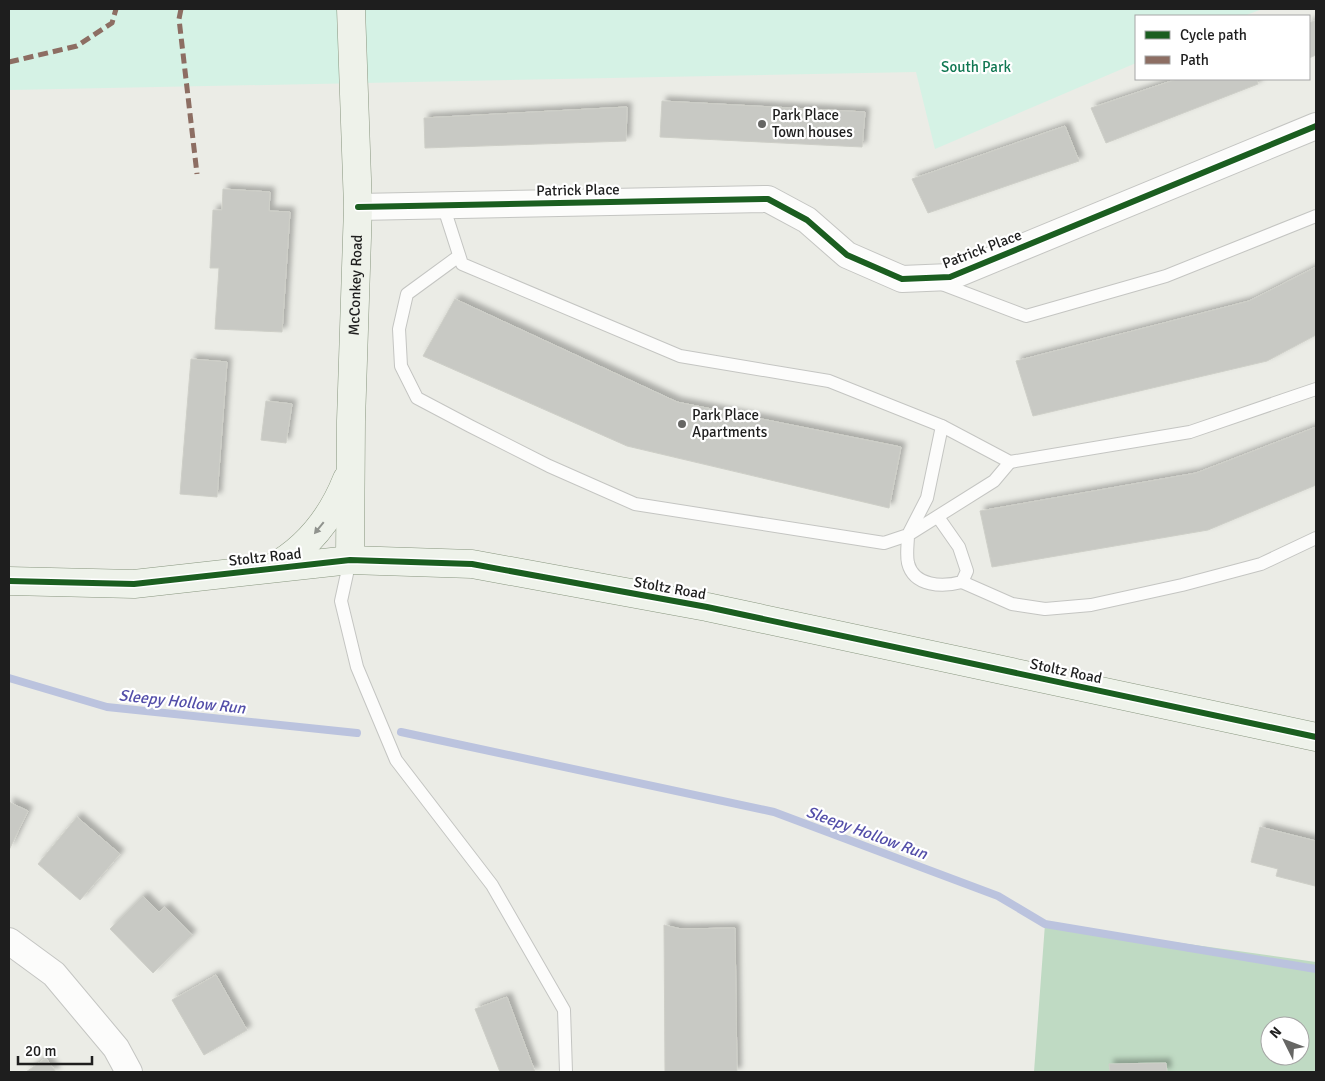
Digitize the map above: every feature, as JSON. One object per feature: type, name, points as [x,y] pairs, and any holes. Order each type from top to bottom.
[{"type":"street","name":"McConkey Road","points":[[350,560],[350,471],[358,207],[351,9]]},
{"type":"street","name":"Patrick Place","points":[[358,207],[768,199],[807,220],[847,254],[902,279],[950,277],[1316,126]]},
{"type":"street","points":[[268,570],[291,557],[316,533],[337,504],[350,471]]},
{"type":"street","name":"Stoltz Road","points":[[9,581],[134,584],[350,560],[472,564],[707,607],[1316,738]]},
{"type":"street","points":[[9,941],[54,974],[116,1048],[129,1072]]},
{"type":"lane","points":[[443,205],[462,264],[680,356],[829,381],[942,426],[1010,462],[1190,432],[1316,389]]},
{"type":"lane","points":[[925,278],[1026,316],[1166,276],[1316,216]]},
{"type":"lane","points":[[459,256],[407,294],[399,329],[402,366],[417,398],[549,466],[636,504],[884,543],[908,535],[994,481],[1010,462]]},
{"type":"lane","points":[[942,426],[927,498],[908,535],[908,564],[918,578],[931,584],[943,586],[962,582],[1012,604],[1045,609],[1091,605],[1182,585],[1261,564],[1316,538]]},
{"type":"lane","points":[[938,516],[958,547],[967,571],[962,582]]},
{"type":"lane","points":[[350,560],[341,600],[357,667],[396,760],[492,885],[564,1010],[566,1072]]},
{"type":"green space","name":"South Park","points":[[9,9],[1262,9],[1247,15],[1135,15],[1135,63],[935,149],[916,72],[9,90]]},
{"type":"green space","points":[[1045,924],[1316,962],[1316,1072],[1034,1072]]},
{"type":"building","points":[[1316,20],[1316,55],[1310,58],[1310,23]]},
{"type":"building","points":[[1174,80],[1257,80],[1258,84],[1106,143],[1091,108]]},
{"type":"building","name":"Park Place Town houses","points":[[662,101],[865,112],[862,147],[660,137]]},
{"type":"building","points":[[627,107],[626,141],[425,148],[424,118]]},
{"type":"building","points":[[1065,126],[1079,161],[928,213],[912,179]]},
{"type":"building","points":[[223,189],[270,192],[269,211],[290,212],[282,332],[215,329],[219,268],[210,268],[213,210],[222,210]]},
{"type":"building","points":[[1316,267],[1316,335],[1267,361],[1033,416],[1016,361],[1249,301]]},
{"type":"building","name":"Park Place Apartments","points":[[455,299],[677,402],[901,447],[889,508],[627,446],[423,356]]},
{"type":"building","points":[[191,359],[227,362],[217,497],[180,494]]},
{"type":"building","points":[[266,401],[292,404],[286,443],[261,440]]},
{"type":"building","points":[[1316,427],[1316,485],[1208,530],[992,567],[980,511],[1196,473]]},
{"type":"building","points":[[9,802],[28,811],[9,850]]},
{"type":"building","points":[[77,817],[120,854],[80,900],[38,864]]},
{"type":"building","points":[[1260,827],[1316,841],[1315,886],[1276,876],[1278,869],[1251,862]]},
{"type":"building","points":[[143,896],[159,912],[165,907],[192,935],[153,973],[110,929]]},
{"type":"building","points":[[664,925],[681,929],[735,928],[737,1072],[665,1072]]},
{"type":"building","points":[[216,975],[247,1030],[204,1055],[172,1000]]},
{"type":"building","points":[[507,997],[535,1072],[500,1072],[475,1009]]},
{"type":"building","points":[[46,1058],[56,1072],[26,1072]]},
{"type":"building","points":[[1166,1063],[1167,1072],[1110,1072],[1109,1064]]},
{"type":"waterway","name":"Sleepy Hollow Run","points":[[9,678],[107,707],[357,733]]},
{"type":"waterway","name":"Sleepy Hollow Run","points":[[401,732],[774,812],[998,896],[1045,924],[1316,969]]},
{"type":"marked path","points":[[9,62],[77,46],[112,23],[116,9]]},
{"type":"marked path","points":[[181,9],[179,19],[197,174]]},
{"type":"cycle path","points":[[358,207],[768,199],[807,220],[847,255],[902,279],[950,277],[1316,126]]},
{"type":"cycle path","points":[[9,581],[134,584],[350,560],[472,564],[707,607],[1316,737]]},
{"type":"place","name":"Park Place Town houses","points":[[762,124]]},
{"type":"place","name":"Park Place Apartments","points":[[682,424]]}]
